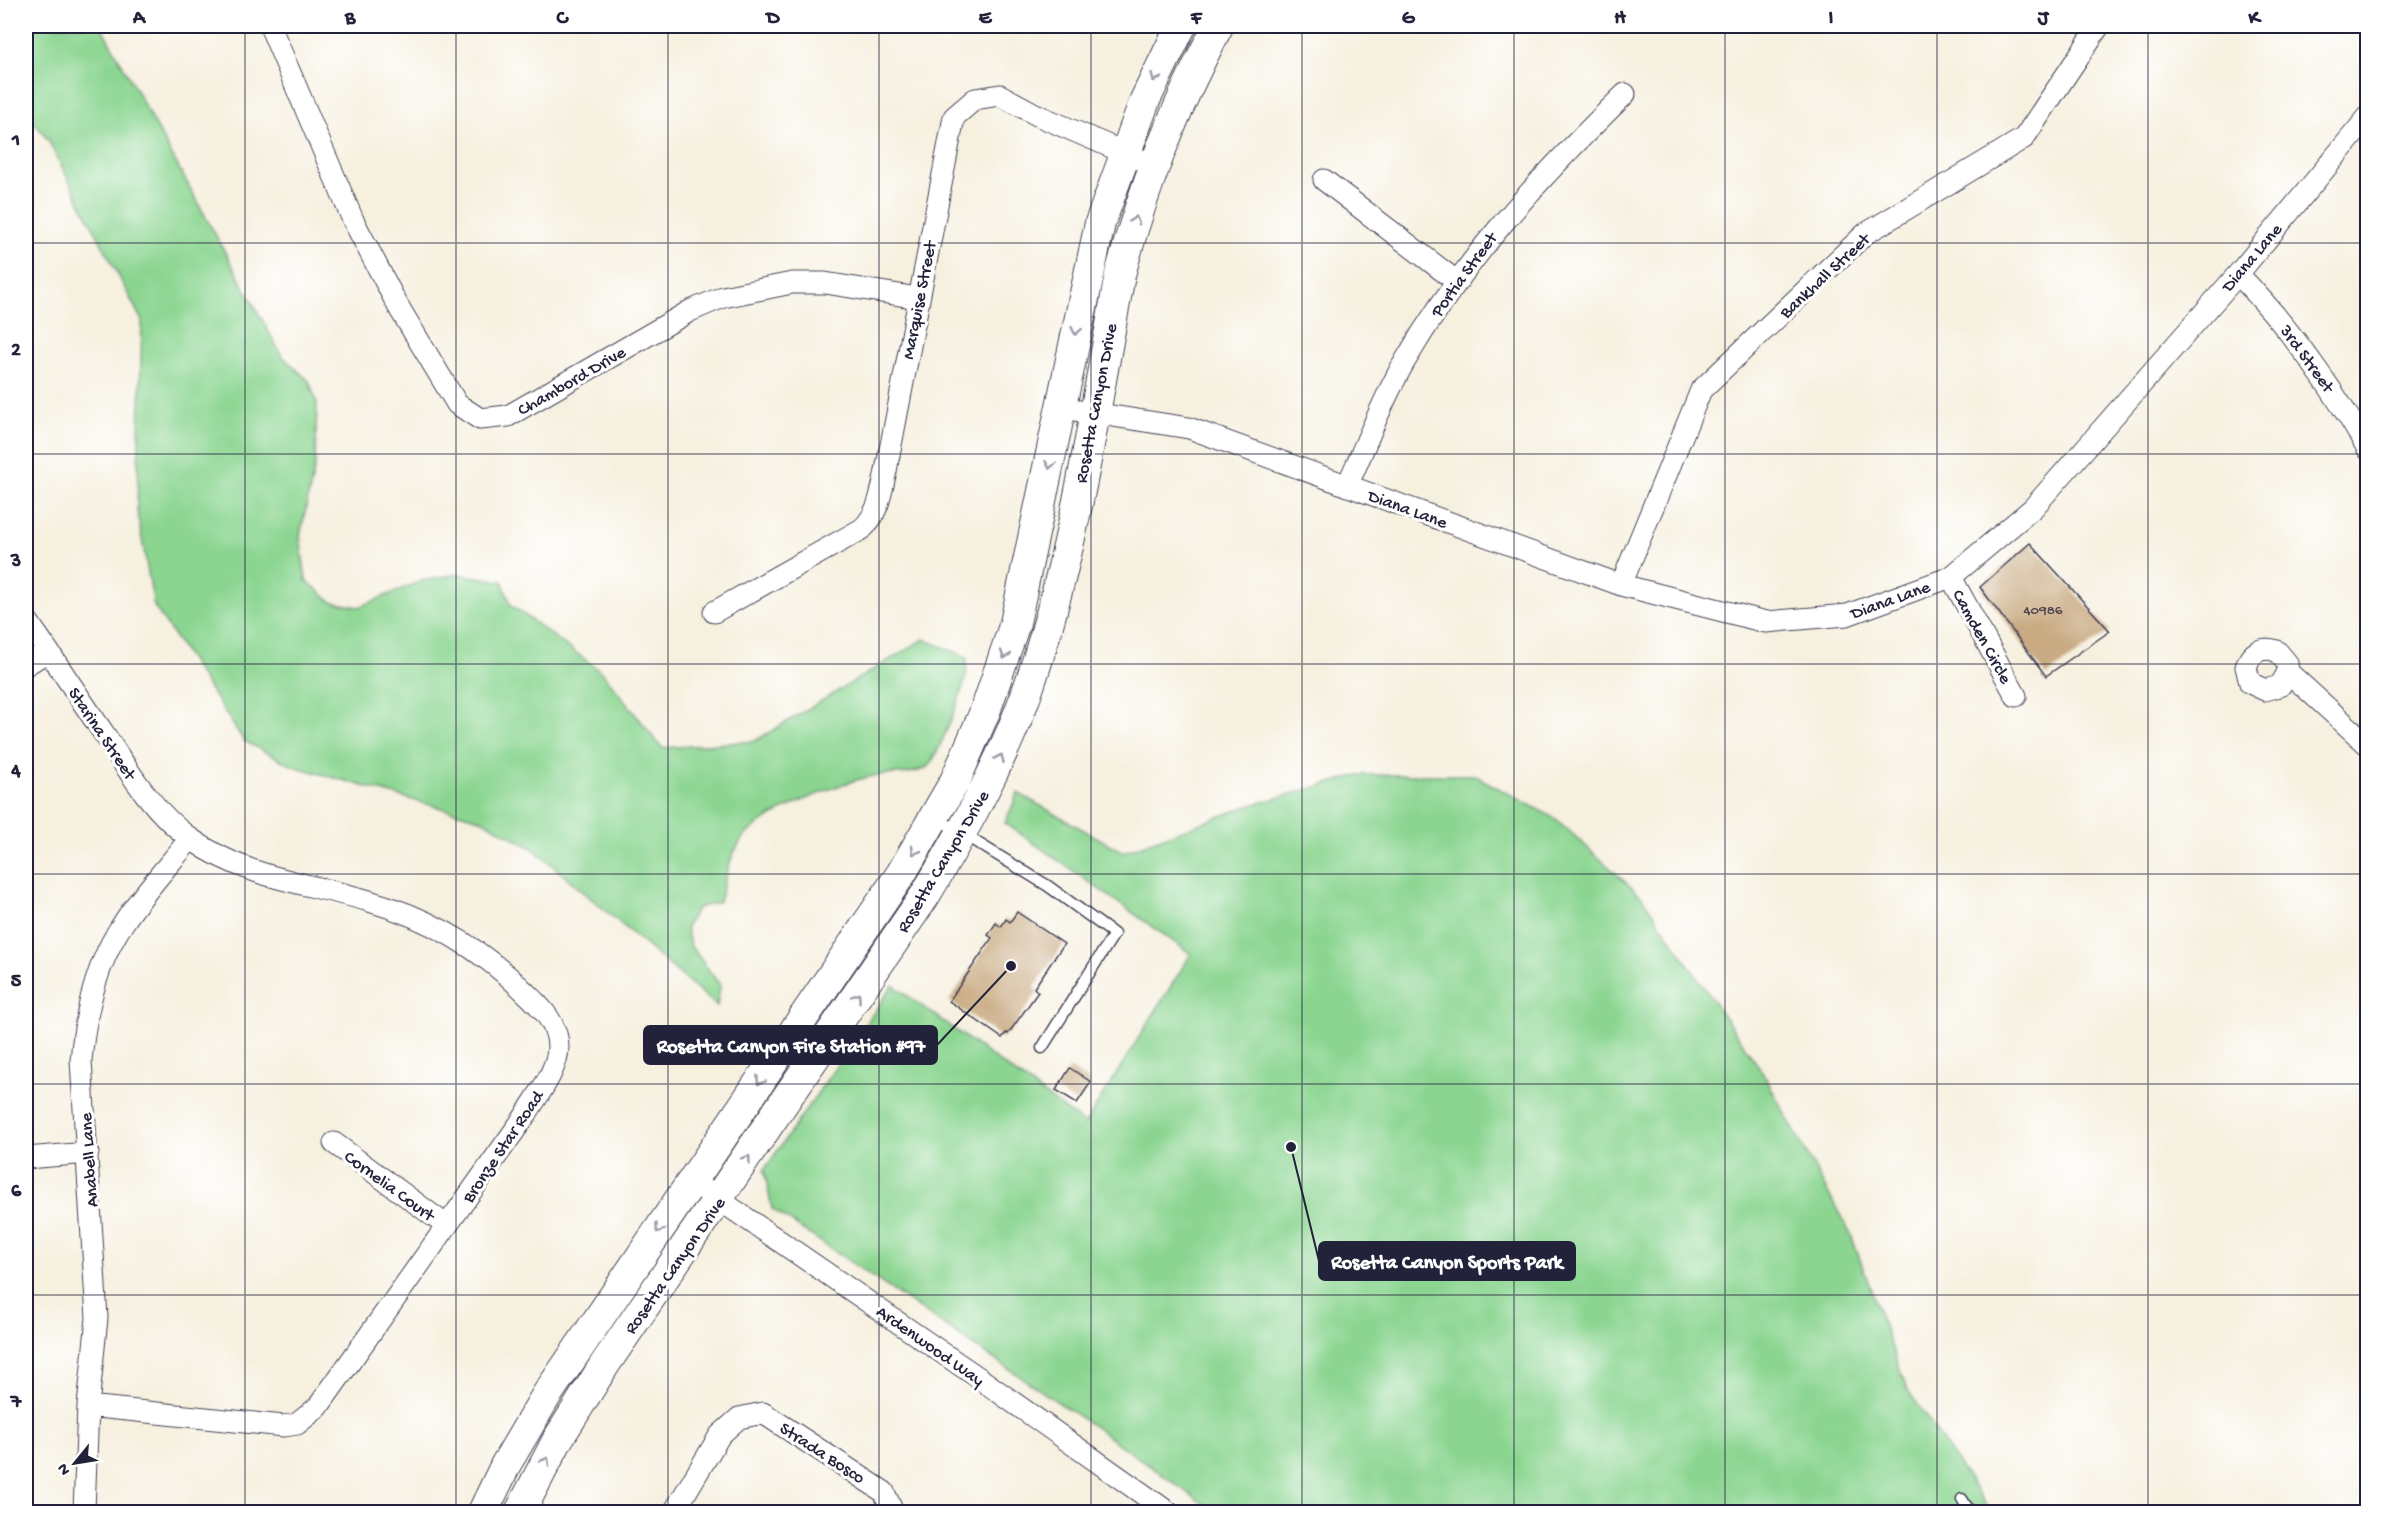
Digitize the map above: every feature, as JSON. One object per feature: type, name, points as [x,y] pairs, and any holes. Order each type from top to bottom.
[{"type":"street","name":"Chambord Drive","points":[[270,26],[353,220],[398,306],[457,404],[480,419],[508,416],[690,311],[723,297],[792,283],[825,283],[918,298]]},
{"type":"street","name":"Rosetta Canyon Drive","points":[[483,1512],[506,1464],[546,1396],[901,874],[955,781],[986,709],[1015,623],[1087,274],[1100,223],[1145,100],[1181,26]]},
{"type":"street","name":"Rosetta Canyon Drive","points":[[519,1512],[558,1439],[605,1364],[924,897],[963,832],[1010,735],[1051,617],[1094,414],[1120,275],[1153,165],[1186,87],[1218,26]]},
{"type":"street","name":"Bankhall Street","points":[[1621,585],[1701,390],[1865,234],[2024,138],[2099,26]]},
{"type":"street","name":"Portia Street","points":[[1347,486],[1403,363],[1456,281],[1498,226],[1572,146],[1625,94]]},
{"type":"street","name":"Marquise Street","points":[[714,612],[862,529],[872,520],[879,504],[886,471],[954,117],[975,99],[1000,95],[1037,115],[1153,165]]},
{"type":"street","name":"Diana Lane","points":[[1061,408],[1189,428],[1621,585],[1766,622],[1847,615],[1951,577],[2033,508],[2238,274],[2367,117]]},
{"type":"street","points":[[1324,180],[1456,281]]},
{"type":"street","name":"3rd Street","points":[[2238,274],[2270,307],[2301,346],[2343,407],[2367,449]]},
{"type":"street","name":"Camden Circle","points":[[1951,577],[2016,696]]},
{"type":"street","name":"Starina Street","points":[[26,619],[133,778],[167,819],[190,839]]},
{"type":"street","points":[[26,665],[48,651]]},
{"type":"street","points":[[2288,672],[2367,745]]},
{"type":"street","name":"Anabell Lane","points":[[84,1512],[88,1406],[97,1318],[81,1061],[84,1024],[95,981],[123,922],[190,839]]},
{"type":"street","name":"Bronze Star Road","points":[[88,1406],[266,1425],[297,1424],[318,1407],[525,1116],[548,1077],[558,1050],[554,1026],[540,1007],[479,952],[446,931],[368,901],[287,883],[250,872],[190,839]]},
{"type":"street","name":"Cornelia Court","points":[[334,1143],[447,1226]]},
{"type":"street","points":[[26,1158],[88,1153]]},
{"type":"street","name":"Ardenwood Way","points":[[693,1181],[1143,1505],[1168,1512]]},
{"type":"street","name":"Strada Bosco","points":[[674,1512],[720,1435],[739,1418],[763,1413],[884,1492],[893,1512]]},
{"type":"lane","points":[[934,816],[1048,886],[1114,934],[1042,1048]]},
{"type":"lane","points":[[1962,1499],[1970,1512]]},
{"type":"green space","points":[[26,26],[101,26],[282,356],[309,381],[317,403],[315,465],[300,536],[306,580],[332,602],[359,607],[421,581],[457,574],[502,581],[511,605],[602,672],[662,748],[755,741],[924,639],[967,657],[966,677],[959,699],[942,740],[927,767],[908,773],[873,776],[841,785],[801,801],[764,821],[740,842],[730,864],[719,902],[697,908],[686,927],[690,945],[720,985],[717,1006],[532,848],[480,819],[293,766],[244,741],[154,606],[137,511],[142,321],[48,140],[26,112]]},
{"type":"green space","points":[[1359,775],[1474,775],[1556,819],[1642,897],[1763,1073],[1851,1235],[1907,1389],[1991,1512],[1215,1512],[1096,1428],[772,1209],[764,1170],[893,985],[1085,1124],[1191,954],[1005,823],[1018,793],[1123,852],[1248,806]]},
{"type":"building","points":[[2030,543],[2110,631],[2046,676],[1980,587]]},
{"type":"building","points":[[1017,912],[1064,944],[1034,988],[1038,992],[1008,1034],[1006,1033],[1002,1038],[949,1001],[992,938],[988,935],[996,923],[1001,927],[1006,919],[1010,922]]},
{"type":"building","points":[[1070,1068],[1091,1082],[1077,1103],[1056,1090]]},
{"type":"place","name":"Rosetta Canyon Fire Station #97","points":[[1011,966]]},
{"type":"place","name":"Rosetta Canyon Sports Park","points":[[1291,1147]]}]
